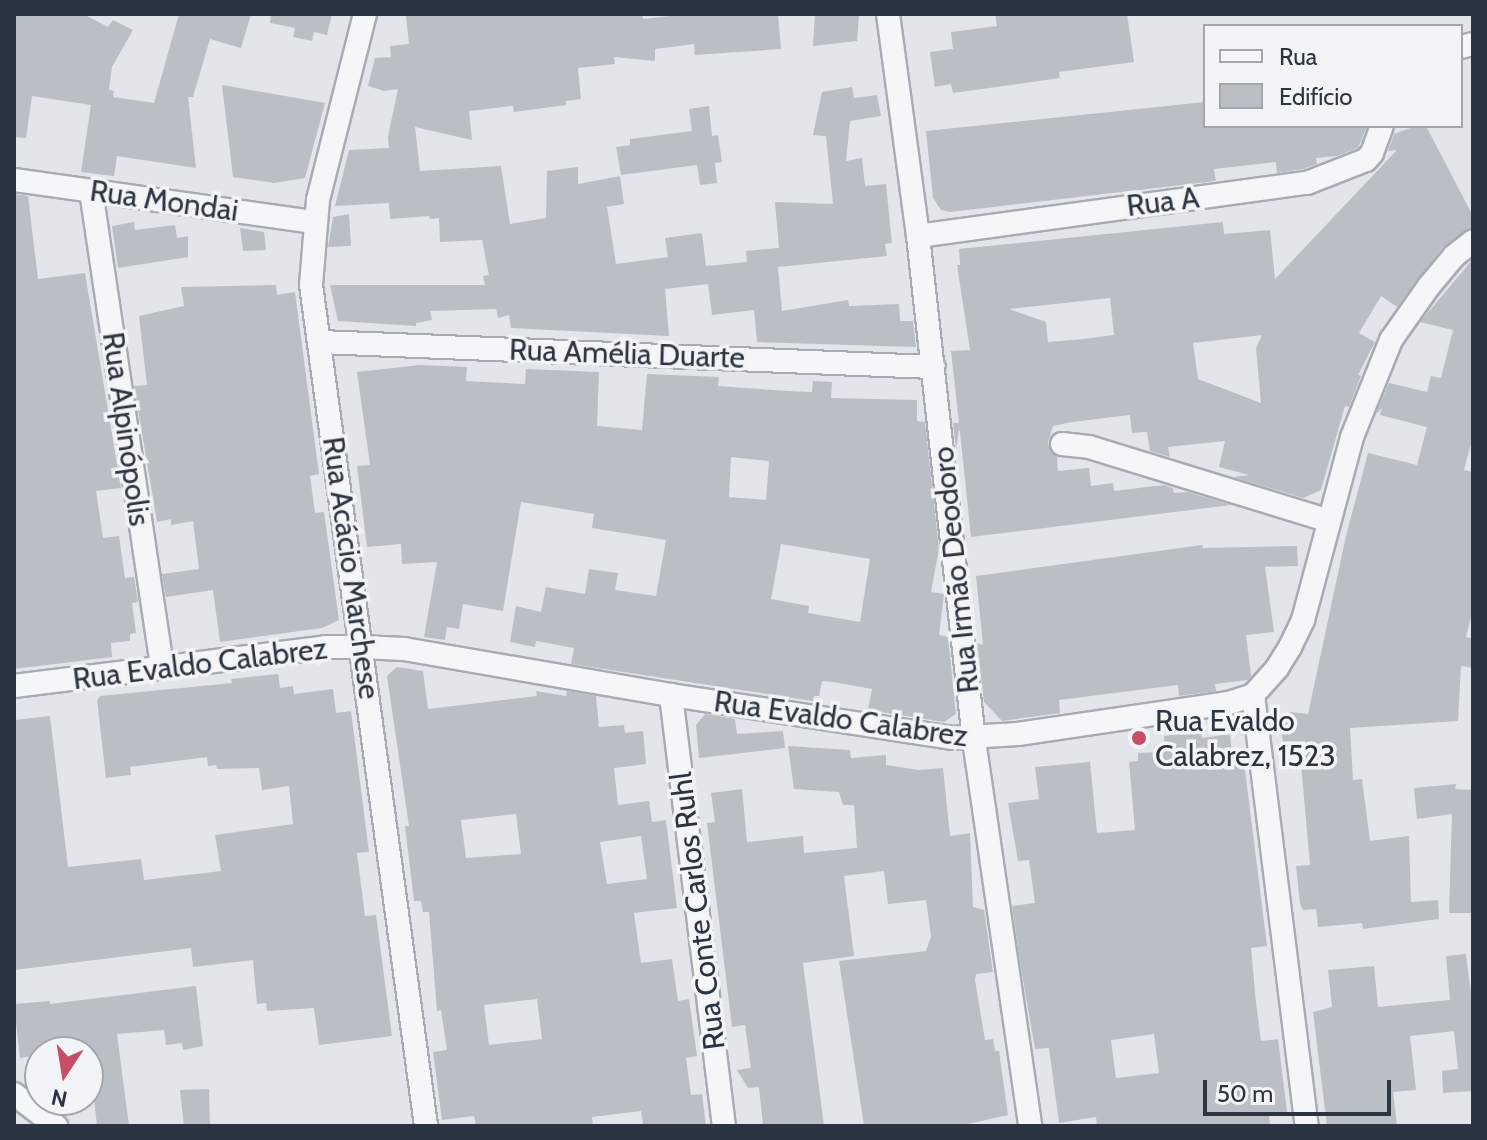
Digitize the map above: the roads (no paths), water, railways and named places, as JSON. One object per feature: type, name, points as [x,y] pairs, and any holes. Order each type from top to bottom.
[{"type":"street","name":"Rua Acácio Marchese","points":[[365,14],[314,222],[311,285],[426,1126]]},
{"type":"street","name":"Rua Irmão Deodoro","points":[[888,14],[918,236],[974,740],[1030,1126]]},
{"type":"street","name":"Rua A","points":[[918,236],[1307,183],[1366,160],[1372,153],[1381,128]]},
{"type":"street","name":"Rua Mondai","points":[[14,180],[314,222]]},
{"type":"street","name":"Rua Alpinópolis","points":[[91,191],[162,668]]},
{"type":"street","points":[[1307,1126],[1253,695],[1277,668],[1303,620],[1352,437],[1391,340],[1429,286],[1473,241]]},
{"type":"street","name":"Rua Amélia Duarte","points":[[320,342],[933,367]]},
{"type":"street","points":[[1062,444],[1089,447],[1329,521]]},
{"type":"street","name":"Rua Evaldo Calabrez","points":[[14,686],[325,647],[404,649],[906,733],[974,740],[1203,708],[1253,695]]},
{"type":"street","name":"Rua Conte Carlos Ruhl","points":[[671,695],[724,1126]]},
{"type":"street","points":[[14,1094],[56,1126]]},
{"type":"place","name":"Rua Evaldo Calabrez, 1523","points":[[1139,738]]}]
